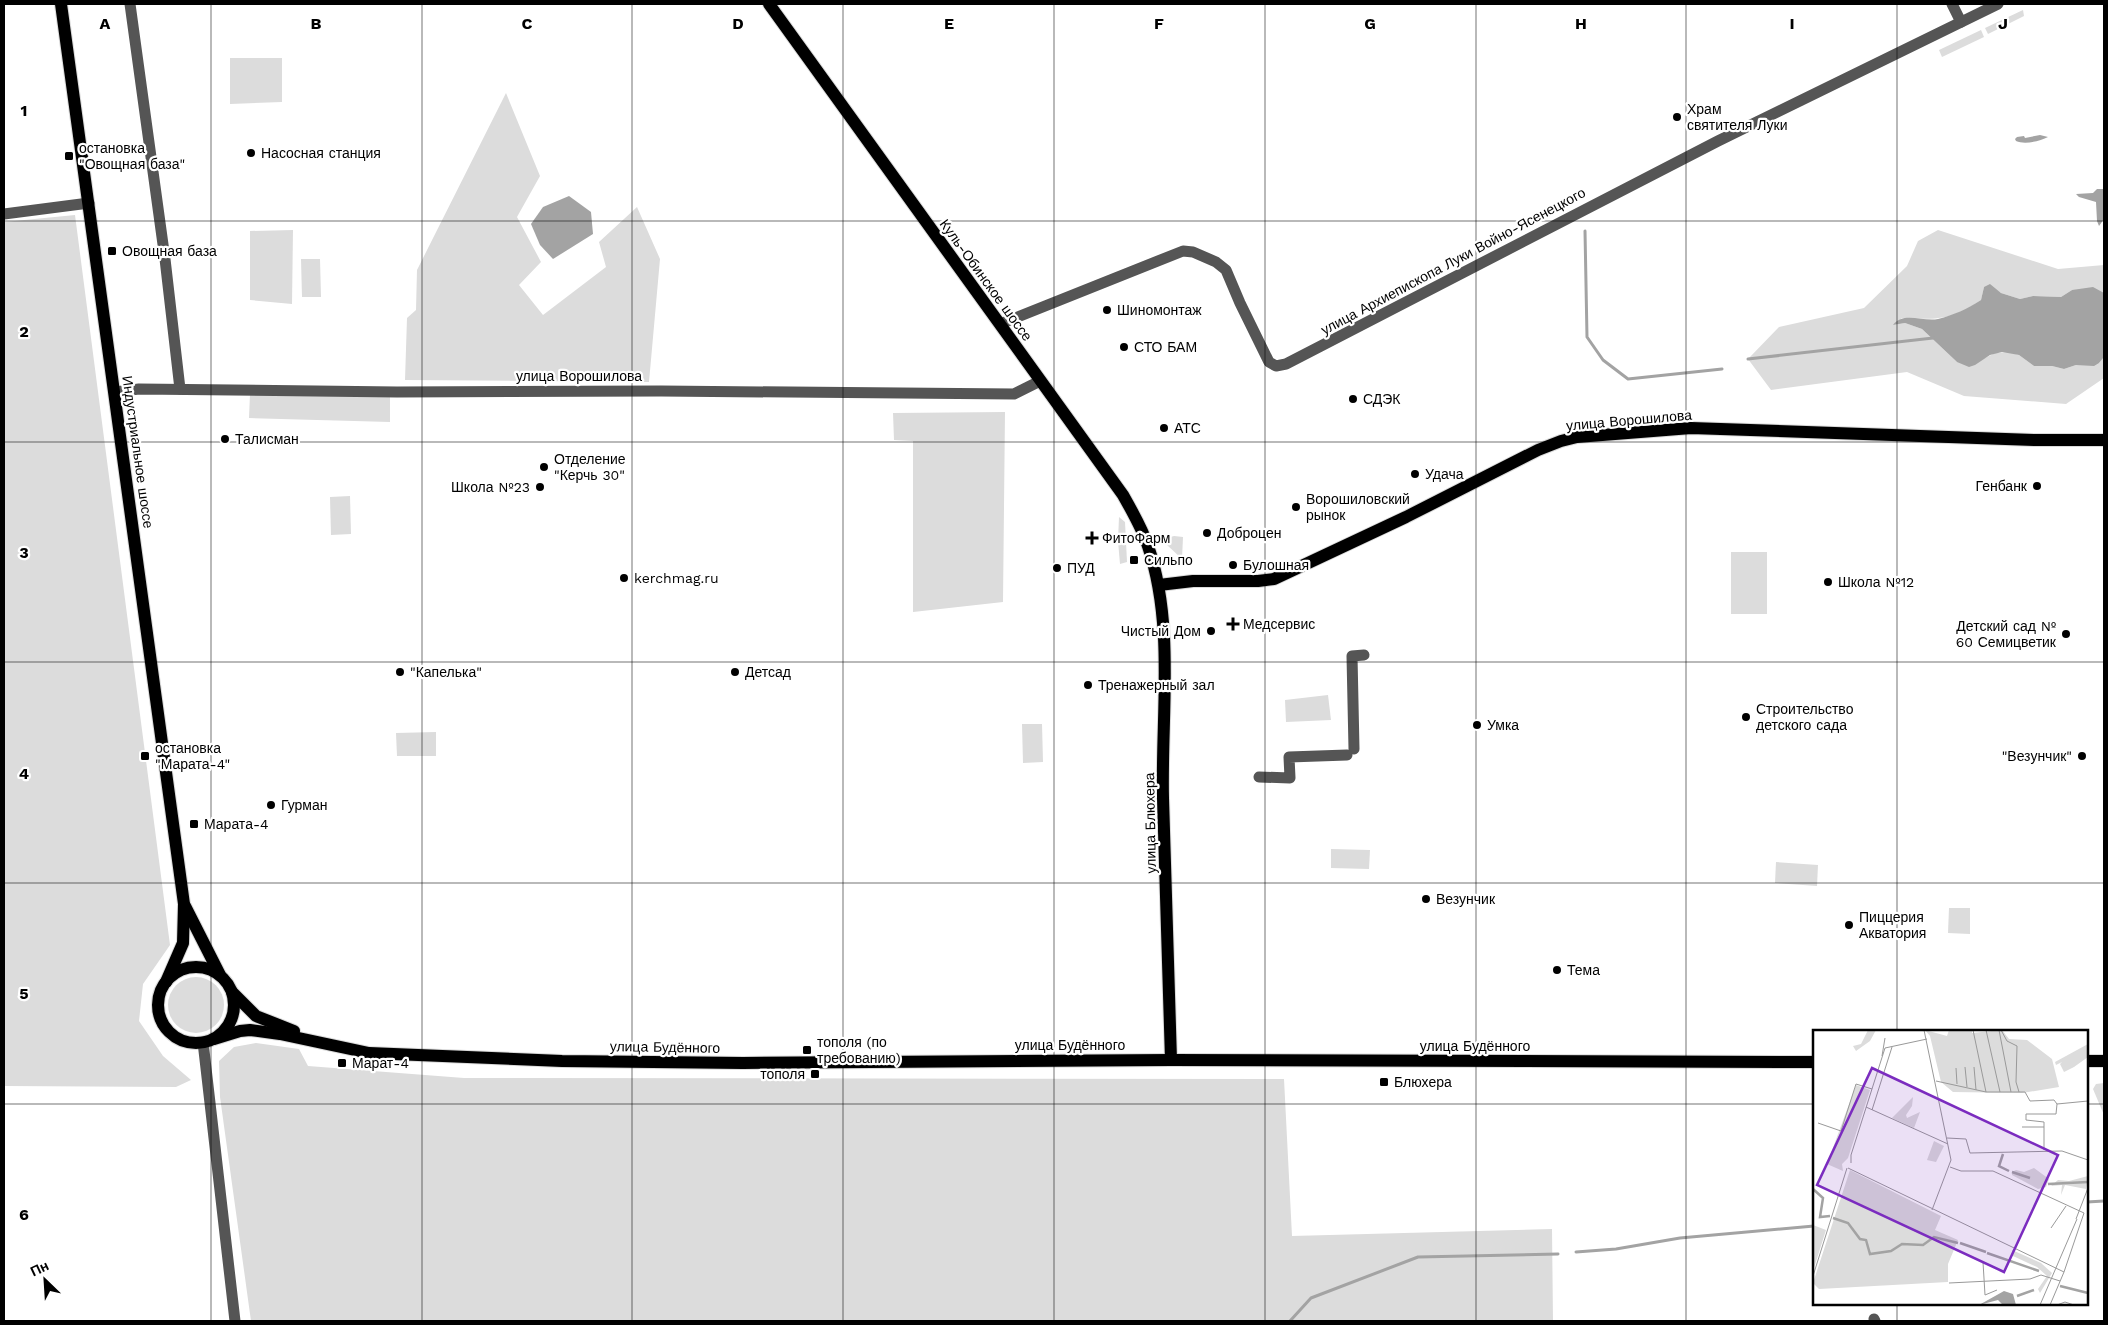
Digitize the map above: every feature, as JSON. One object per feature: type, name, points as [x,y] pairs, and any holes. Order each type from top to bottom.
[{"type":"main road","name":"Индустриальное шоссе","points":[[61,4],[90,203],[184,904]]},
{"type":"main road","name":"Куль-Обинское шоссе","points":[[769,4],[1123,495],[1148,544],[1159,584]]},
{"type":"main road","name":"улица Ворошилова","points":[[1159,584],[1193,581],[1258,581],[1274,579],[1406,517],[1538,450],[1577,437],[1690,428],[2034,440],[2104,440]]},
{"type":"main road","name":"улица Блюхера","points":[[1159,584],[1163,626],[1163,798],[1171,1060]]},
{"type":"main road","points":[[184,904],[222,978],[232,992],[256,1016],[326,1044]]},
{"type":"main road","points":[[184,904],[183,943],[159,995],[158,1011],[164,1025],[174,1036],[188,1042],[209,1041],[240,1031],[250,1030],[280,1034],[326,1044]]},
{"type":"main road","points":[[166,982],[178,971],[194,967],[210,969],[222,978]]},
{"type":"main road","points":[[209,1041],[232,1020],[235,1006],[232,992]]},
{"type":"main road","name":"улица Будённого","points":[[326,1044],[369,1053],[562,1061],[743,1063],[1171,1060],[1813,1062]]},
{"type":"main road","points":[[2088,1061],[2104,1061]]},
{"type":"street","points":[[130,4],[165,259],[180,389]]},
{"type":"street","points":[[1952,4],[1961,22],[1998,4]]},
{"type":"street","name":"улица Архиепископа Луки Войно-Ясенецкого","points":[[1000,324],[1183,251],[1193,252],[1216,262],[1226,270],[1269,362],[1276,366],[1286,364],[1710,145],[1961,22]]},
{"type":"street","points":[[4,214],[90,203]]},
{"type":"street","name":"улица Ворошилова","points":[[115,392],[137,389],[180,389],[397,392],[671,391],[1014,394],[1040,381]]},
{"type":"street","points":[[1259,777],[1290,778],[1290,757],[1350,752],[1352,656],[1364,655]]},
{"type":"street","points":[[209,1041],[235,1321]]},
{"type":"shaded area","points":[[2023,10],[2024,16],[1988,34],[1985,28]]},
{"type":"shaded area","points":[[1981,30],[1984,37],[1942,57],[1939,50]]},
{"type":"shaded area","points":[[230,58],[282,58],[282,102],[230,104]]},
{"type":"shaded area","points":[[506,93],[540,176],[517,217],[541,262],[519,285],[543,315],[606,267],[599,242],[637,207],[660,259],[649,382],[405,380],[407,318],[416,310],[417,270]]},
{"type":"shaded area","points":[[2040,135],[2048,137],[2028,143],[2016,141],[2015,139],[2017,137],[2024,136],[2025,138]]},
{"type":"shaded area","points":[[2097,189],[2103,189],[2104,191],[2104,219],[2099,226],[2096,202],[2079,197],[2076,194],[2093,193]]},
{"type":"shaded area","points":[[569,196],[591,212],[593,234],[553,259],[540,245],[531,224],[543,207]]},
{"type":"shaded area","points":[[75,215],[170,945],[143,984],[139,1021],[163,1056],[191,1080],[176,1087],[4,1086],[4,222]]},
{"type":"shaded area","points":[[293,230],[292,304],[250,300],[250,231]]},
{"type":"shaded area","points":[[1938,230],[2058,269],[2104,265],[2104,293],[2072,290],[2061,297],[2033,296],[2020,299],[1995,289],[1984,287],[1981,300],[1961,312],[1935,318],[1902,318],[1893,325],[1905,323],[1922,329],[1957,362],[1985,358],[1995,353],[2008,352],[2019,355],[2034,366],[2052,366],[2064,369],[2076,365],[2099,363],[2104,357],[2104,378],[2066,404],[1964,396],[1907,372],[1771,390],[1748,359],[1779,327],[1864,308],[1907,266],[1918,241]]},
{"type":"shaded area","points":[[301,259],[320,259],[321,297],[302,297]]},
{"type":"shaded area","points":[[1990,284],[2001,293],[2020,299],[2033,296],[2061,297],[2072,290],[2093,287],[2104,293],[2104,357],[2094,366],[2076,365],[2064,369],[2052,366],[2034,366],[2019,355],[2002,352],[1990,355],[1969,367],[1957,362],[1922,329],[1905,323],[1893,325],[1897,321],[1908,318],[1932,320],[1950,316],[1981,300],[1984,287]]},
{"type":"shaded area","points":[[250,394],[390,397],[390,422],[249,418]]},
{"type":"shaded area","points":[[1005,412],[1003,602],[913,612],[913,441],[894,440],[893,413]]},
{"type":"shaded area","points":[[350,496],[351,534],[331,535],[330,497]]},
{"type":"shaded area","points":[[1119,517],[1125,522],[1127,562],[1120,564],[1118,541]]},
{"type":"shaded area","points":[[1174,536],[1183,537],[1182,559],[1167,545],[1167,538]]},
{"type":"shaded area","points":[[1731,552],[1767,552],[1767,614],[1731,614]]},
{"type":"shaded area","points":[[1328,695],[1331,720],[1286,722],[1285,700]]},
{"type":"shaded area","points":[[1022,724],[1042,724],[1043,762],[1023,763]]},
{"type":"shaded area","points":[[436,732],[436,756],[397,756],[396,733]]},
{"type":"shaded area","points":[[1331,849],[1370,850],[1369,869],[1331,868]]},
{"type":"shaded area","points":[[1776,862],[1818,865],[1817,886],[1775,883]]},
{"type":"shaded area","points":[[1949,908],[1970,908],[1970,934],[1948,933]]},
{"type":"shaded area","points":[[190,977],[202,977],[212,981],[220,989],[224,1005],[220,1021],[212,1029],[202,1033],[190,1033],[180,1029],[172,1021],[168,1011],[168,999],[172,989],[180,981]]},
{"type":"shaded area","points":[[256,1043],[299,1049],[308,1066],[464,1078],[1284,1079],[1292,1236],[1552,1229],[1553,1321],[251,1321],[220,1097],[219,1061],[234,1047]]},
{"type":"shaded area","points":[[2104,1083],[2104,1115],[2093,1089],[2096,1084]]},
{"type":"waterway","points":[[1585,231],[1587,337],[1603,360],[1628,379],[1722,369]]},
{"type":"waterway","points":[[1748,359],[1933,338]]},
{"type":"waterway","points":[[2088,1202],[2104,1201]]},
{"type":"waterway","points":[[1576,1252],[1616,1249],[1680,1238],[1813,1226]]},
{"type":"waterway","points":[[1290,1321],[1311,1298],[1418,1257],[1558,1254]]},
{"type":"place","name":"Храм святителя Луки","points":[[1677,117]]},
{"type":"place","name":"Насосная станция","points":[[251,153]]},
{"type":"place","name":"остановка \"Овощная база\"","points":[[69,156]]},
{"type":"place","name":"Овощная база","points":[[112,251]]},
{"type":"place","name":"Шиномонтаж","points":[[1107,310]]},
{"type":"place","name":"СТО БАМ","points":[[1124,347]]},
{"type":"place","name":"СДЭК","points":[[1353,399]]},
{"type":"place","name":"АТС","points":[[1164,428]]},
{"type":"place","name":"Талисман","points":[[225,439]]},
{"type":"place","name":"Отделение \"Керчь 30\"","points":[[544,467]]},
{"type":"place","name":"Удача","points":[[1415,474]]},
{"type":"place","name":"Генбанк","points":[[2037,486]]},
{"type":"place","name":"Школа №23","points":[[540,487]]},
{"type":"place","name":"Ворошиловский рынок","points":[[1296,507]]},
{"type":"place","name":"Доброцен","points":[[1207,533]]},
{"type":"place","name":"ФитоФарм","points":[[1092,538]]},
{"type":"place","name":"Сильпо","points":[[1134,560]]},
{"type":"place","name":"Булошная","points":[[1233,565]]},
{"type":"place","name":"ПУД","points":[[1057,568]]},
{"type":"place","name":"kerchmag.ru","points":[[624,578]]},
{"type":"place","name":"Школа №12","points":[[1828,582]]},
{"type":"place","name":"Медсервис","points":[[1233,624]]},
{"type":"place","name":"Чистый Дом","points":[[1211,631]]},
{"type":"place","name":"Детский сад № 60 Семицветик","points":[[2066,634]]},
{"type":"place","name":"\"Капелька\"","points":[[400,672]]},
{"type":"place","name":"Детсад","points":[[735,672]]},
{"type":"place","name":"Тренажерный зал","points":[[1088,685]]},
{"type":"place","name":"Строительство детского сада","points":[[1746,717]]},
{"type":"place","name":"Умка","points":[[1477,725]]},
{"type":"place","name":"остановка \"Марата-4\"","points":[[145,756]]},
{"type":"place","name":"\"Везунчик\"","points":[[2082,756]]},
{"type":"place","name":"Гурман","points":[[271,805]]},
{"type":"place","name":"Марата-4","points":[[194,824]]},
{"type":"place","name":"Везунчик","points":[[1426,899]]},
{"type":"place","name":"Пиццерия Акватория","points":[[1849,925]]},
{"type":"place","name":"Тема","points":[[1557,970]]},
{"type":"place","name":"тополя (по требованию)","points":[[807,1050]]},
{"type":"place","name":"Марат-4","points":[[342,1063]]},
{"type":"place","name":"тополя","points":[[815,1074]]},
{"type":"place","name":"Блюхера","points":[[1384,1082]]}]
